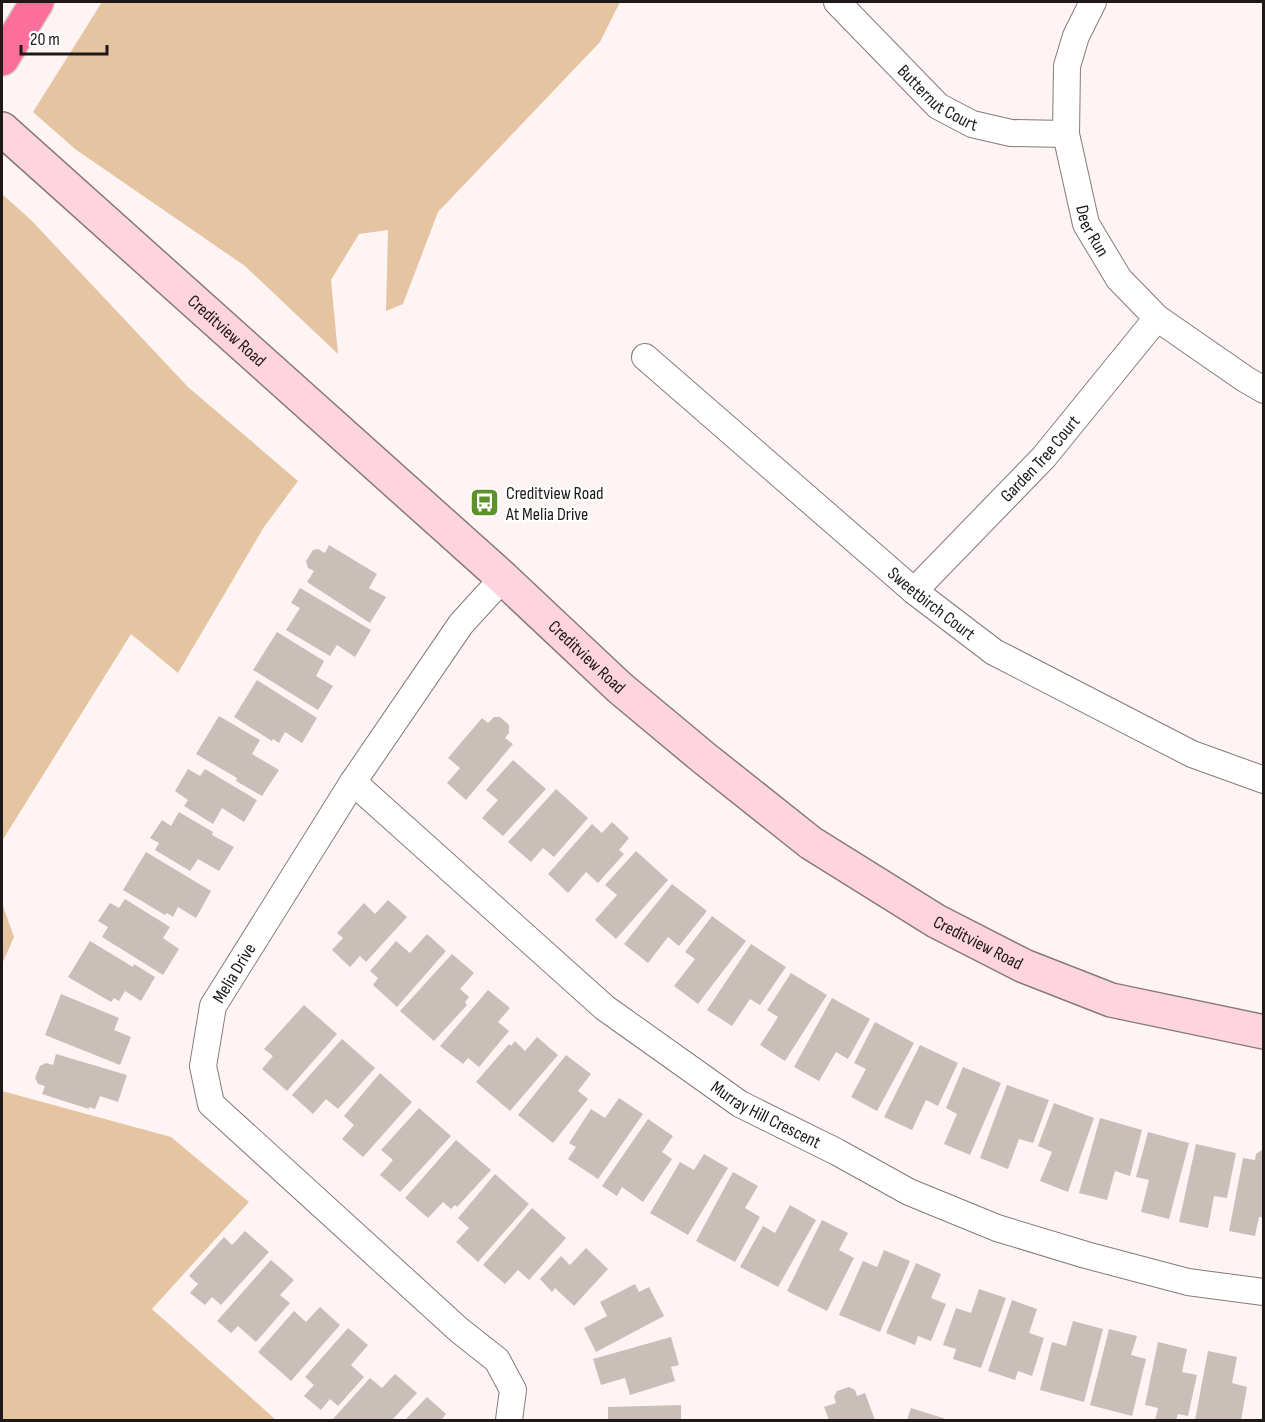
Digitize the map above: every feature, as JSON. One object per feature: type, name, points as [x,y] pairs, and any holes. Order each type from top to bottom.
[{"type":"highway","points":[[2,59],[37,2]]},
{"type":"main road","name":"Creditview Road","points":[[2,129],[503,578],[620,688],[811,843],[936,921],[1024,966],[1112,1000],[1263,1032]]},
{"type":"street","name":"Butternut Court","points":[[837,2],[938,106],[972,124],[1011,133],[1066,134]]},
{"type":"street","name":"Deer Run","points":[[1093,2],[1076,36],[1067,66],[1066,134],[1086,224],[1119,279],[1157,318],[1263,390]]},
{"type":"street","name":"Garden Tree Court","points":[[914,591],[1044,457],[1157,318]]},
{"type":"street","name":"Sweetbirch Court","points":[[645,357],[914,591],[994,652],[1192,754],[1263,780]]},
{"type":"street","name":"Melia Drive","points":[[503,578],[460,624],[352,782],[213,1006],[203,1066],[211,1104],[459,1330],[497,1360],[513,1390],[509,1420]]},
{"type":"street","name":"Murray Hill Crescent","points":[[352,782],[605,1008],[740,1104],[837,1152],[909,1192],[997,1228],[1188,1282],[1263,1292]]},
{"type":"shaded area","points":[[102,2],[620,2],[600,42],[438,212],[403,304],[386,311],[388,230],[359,234],[331,280],[338,354],[245,266],[75,149],[33,112]]},
{"type":"shaded area","points":[[2,194],[31,220],[188,387],[298,481],[264,527],[178,673],[131,634],[2,841]]},
{"type":"shaded area","points":[[2,903],[14,937],[2,964]]},
{"type":"shaded area","points":[[2,1091],[171,1137],[249,1202],[152,1309],[276,1420],[2,1420]]},
{"type":"building","points":[[329,545],[377,574],[369,588],[386,597],[370,623],[307,582],[314,571],[308,568],[306,561],[313,550],[318,549],[325,553]]},
{"type":"building","points":[[300,588],[371,630],[355,657],[337,645],[330,656],[286,630],[300,608],[291,603]]},
{"type":"building","points":[[277,632],[324,661],[316,676],[333,686],[318,710],[253,670]]},
{"type":"building","points":[[257,680],[317,718],[302,743],[285,732],[279,743],[273,739],[272,741],[234,717]]},
{"type":"building","points":[[219,716],[260,740],[252,754],[279,770],[262,796],[196,754]]},
{"type":"building","points":[[494,717],[500,717],[509,725],[509,733],[505,738],[513,744],[466,800],[447,783],[460,768],[448,758],[482,718],[488,723]]},
{"type":"building","points":[[513,760],[546,789],[503,836],[482,818],[498,800],[486,790]]},
{"type":"building","points":[[188,769],[200,776],[205,769],[257,800],[244,822],[222,808],[213,824],[184,806],[188,800],[175,791]]},
{"type":"building","points":[[556,789],[588,818],[554,857],[543,848],[531,862],[508,842]]},
{"type":"building","points":[[179,812],[234,847],[219,871],[198,859],[190,871],[155,850],[159,843],[150,838],[162,820],[171,826]]},
{"type":"building","points":[[612,822],[629,838],[619,850],[624,854],[598,883],[586,872],[568,893],[548,874],[592,824],[602,833]]},
{"type":"building","points":[[636,851],[668,880],[616,939],[595,920],[617,895],[605,885]]},
{"type":"building","points":[[146,852],[211,891],[196,918],[178,907],[173,917],[167,913],[165,915],[123,890]]},
{"type":"building","points":[[672,884],[707,911],[679,946],[668,937],[648,963],[624,944]]},
{"type":"building","points":[[125,899],[170,927],[163,938],[179,949],[163,975],[102,937],[108,927],[98,921],[110,903],[119,908]]},
{"type":"building","points":[[388,900],[407,917],[366,962],[360,956],[350,967],[332,950],[343,938],[337,933],[364,903],[375,914]]},
{"type":"building","points":[[712,916],[746,941],[698,1004],[674,986],[695,959],[685,952]]},
{"type":"building","points":[[427,934],[446,951],[397,1007],[373,985],[378,978],[370,971],[396,941],[410,953]]},
{"type":"building","points":[[90,941],[133,967],[134,964],[155,977],[141,1001],[125,991],[119,1001],[114,998],[111,1002],[68,977]]},
{"type":"building","points":[[751,944],[786,967],[760,1005],[750,999],[732,1026],[707,1010]]},
{"type":"building","points":[[452,954],[474,973],[460,989],[469,997],[465,1002],[467,1005],[434,1041],[400,1011]]},
{"type":"building","points":[[791,973],[827,995],[785,1061],[760,1045],[778,1017],[767,1010]]},
{"type":"building","points":[[488,990],[510,1008],[498,1022],[509,1031],[479,1067],[468,1058],[463,1064],[440,1046]]},
{"type":"building","points":[[61,994],[119,1018],[114,1030],[131,1037],[120,1065],[45,1035]]},
{"type":"building","points":[[832,998],[870,1019],[848,1059],[836,1052],[819,1081],[794,1067]]},
{"type":"building","points":[[304,1005],[337,1034],[287,1091],[262,1069],[273,1056],[264,1049]]},
{"type":"building","points":[[875,1022],[914,1043],[877,1111],[851,1097],[866,1069],[854,1063]]},
{"type":"building","points":[[537,1037],[558,1055],[510,1111],[476,1082],[509,1044],[511,1046],[515,1041],[525,1051]]},
{"type":"building","points":[[342,1039],[375,1068],[338,1109],[326,1099],[313,1114],[292,1095]]},
{"type":"building","points":[[920,1045],[958,1063],[938,1106],[926,1100],[912,1130],[884,1117]]},
{"type":"building","points":[[56,1054],[127,1075],[118,1102],[100,1096],[95,1109],[89,1107],[89,1109],[42,1094],[45,1086],[38,1084],[35,1078],[40,1066],[46,1063],[53,1065]]},
{"type":"building","points":[[566,1055],[591,1074],[578,1091],[588,1099],[553,1143],[518,1115]]},
{"type":"building","points":[[963,1067],[1001,1083],[970,1155],[944,1144],[957,1114],[946,1108]]},
{"type":"building","points":[[380,1073],[412,1102],[363,1157],[342,1139],[354,1125],[344,1116]]},
{"type":"building","points":[[1007,1085],[1049,1100],[1033,1143],[1019,1139],[1008,1169],[980,1158]]},
{"type":"building","points":[[619,1098],[643,1114],[598,1179],[568,1159],[576,1147],[569,1143],[591,1109],[605,1118]]},
{"type":"building","points":[[1054,1103],[1094,1118],[1068,1192],[1040,1181],[1052,1152],[1038,1146]]},
{"type":"building","points":[[419,1108],[451,1136],[400,1192],[380,1175],[393,1160],[381,1150]]},
{"type":"building","points":[[1100,1118],[1142,1130],[1130,1176],[1115,1171],[1107,1200],[1079,1193]]},
{"type":"building","points":[[648,1119],[673,1136],[662,1152],[672,1159],[643,1202],[622,1187],[617,1196],[602,1186]]},
{"type":"building","points":[[1148,1132],[1189,1143],[1169,1219],[1141,1212],[1149,1180],[1136,1177]]},
{"type":"building","points":[[456,1140],[491,1170],[457,1207],[455,1205],[451,1209],[443,1202],[428,1218],[405,1198]]},
{"type":"building","points":[[1196,1144],[1236,1153],[1227,1198],[1214,1196],[1208,1228],[1179,1222]]},
{"type":"building","points":[[1264,1150],[1264,1218],[1259,1217],[1255,1236],[1229,1231],[1243,1158],[1255,1160],[1256,1154]]},
{"type":"building","points":[[704,1154],[728,1168],[688,1235],[650,1213],[680,1162],[694,1170]]},
{"type":"building","points":[[733,1172],[758,1186],[745,1208],[760,1217],[735,1262],[696,1241]]},
{"type":"building","points":[[495,1174],[529,1204],[478,1262],[456,1242],[469,1228],[458,1218]]},
{"type":"building","points":[[790,1205],[816,1220],[778,1287],[740,1267],[763,1226],[775,1233]]},
{"type":"building","points":[[532,1208],[566,1238],[529,1280],[518,1270],[505,1284],[483,1265]]},
{"type":"building","points":[[822,1220],[848,1233],[839,1250],[854,1258],[827,1311],[787,1291]]},
{"type":"building","points":[[245,1231],[269,1252],[221,1305],[212,1297],[205,1305],[190,1293],[198,1284],[189,1276],[224,1237],[232,1245]]},
{"type":"building","points":[[586,1248],[608,1269],[574,1306],[555,1288],[552,1292],[540,1279],[561,1256],[570,1265]]},
{"type":"building","points":[[884,1250],[910,1261],[880,1332],[839,1315],[863,1261],[877,1267]]},
{"type":"building","points":[[271,1260],[294,1280],[280,1295],[290,1303],[256,1342],[238,1326],[231,1333],[217,1321]]},
{"type":"building","points":[[916,1263],[941,1274],[931,1298],[946,1304],[931,1341],[918,1336],[915,1345],[886,1333]]},
{"type":"building","points":[[635,1284],[639,1292],[649,1287],[664,1316],[596,1352],[584,1328],[607,1316],[600,1302]]},
{"type":"building","points":[[979,1289],[1006,1298],[981,1368],[953,1359],[956,1349],[943,1345],[956,1308],[971,1313]]},
{"type":"building","points":[[1012,1300],[1037,1309],[1029,1333],[1044,1338],[1032,1376],[1018,1371],[1015,1380],[988,1371]]},
{"type":"building","points":[[320,1307],[340,1325],[291,1381],[258,1352],[294,1311],[306,1322]]},
{"type":"building","points":[[1073,1321],[1103,1329],[1084,1402],[1040,1390],[1052,1342],[1066,1346]]},
{"type":"building","points":[[348,1328],[368,1345],[351,1365],[364,1377],[338,1406],[330,1399],[321,1410],[304,1396],[314,1385],[305,1377]]},
{"type":"building","points":[[1109,1329],[1137,1336],[1131,1355],[1146,1359],[1132,1416],[1090,1405]]},
{"type":"building","points":[[671,1337],[679,1365],[671,1367],[675,1381],[630,1395],[625,1378],[601,1385],[593,1359]]},
{"type":"building","points":[[1158,1342],[1187,1349],[1182,1372],[1197,1375],[1188,1416],[1178,1414],[1176,1420],[1155,1420],[1158,1408],[1145,1405]]},
{"type":"building","points":[[1208,1351],[1237,1357],[1232,1383],[1247,1387],[1241,1420],[1195,1420]]},
{"type":"building","points":[[395,1374],[417,1393],[392,1420],[332,1420],[370,1378],[382,1388]]},
{"type":"building","points":[[849,1387],[855,1390],[857,1396],[865,1393],[875,1420],[829,1420],[824,1407],[836,1403],[834,1397],[837,1391]]},
{"type":"building","points":[[427,1397],[446,1414],[441,1420],[405,1420]]},
{"type":"building","points":[[681,1405],[681,1420],[608,1420],[608,1407]]},
{"type":"building","points":[[911,1408],[949,1420],[907,1420]]},
{"type":"place","name":"Creditview Road At Melia Drive","points":[[485,503]]}]
